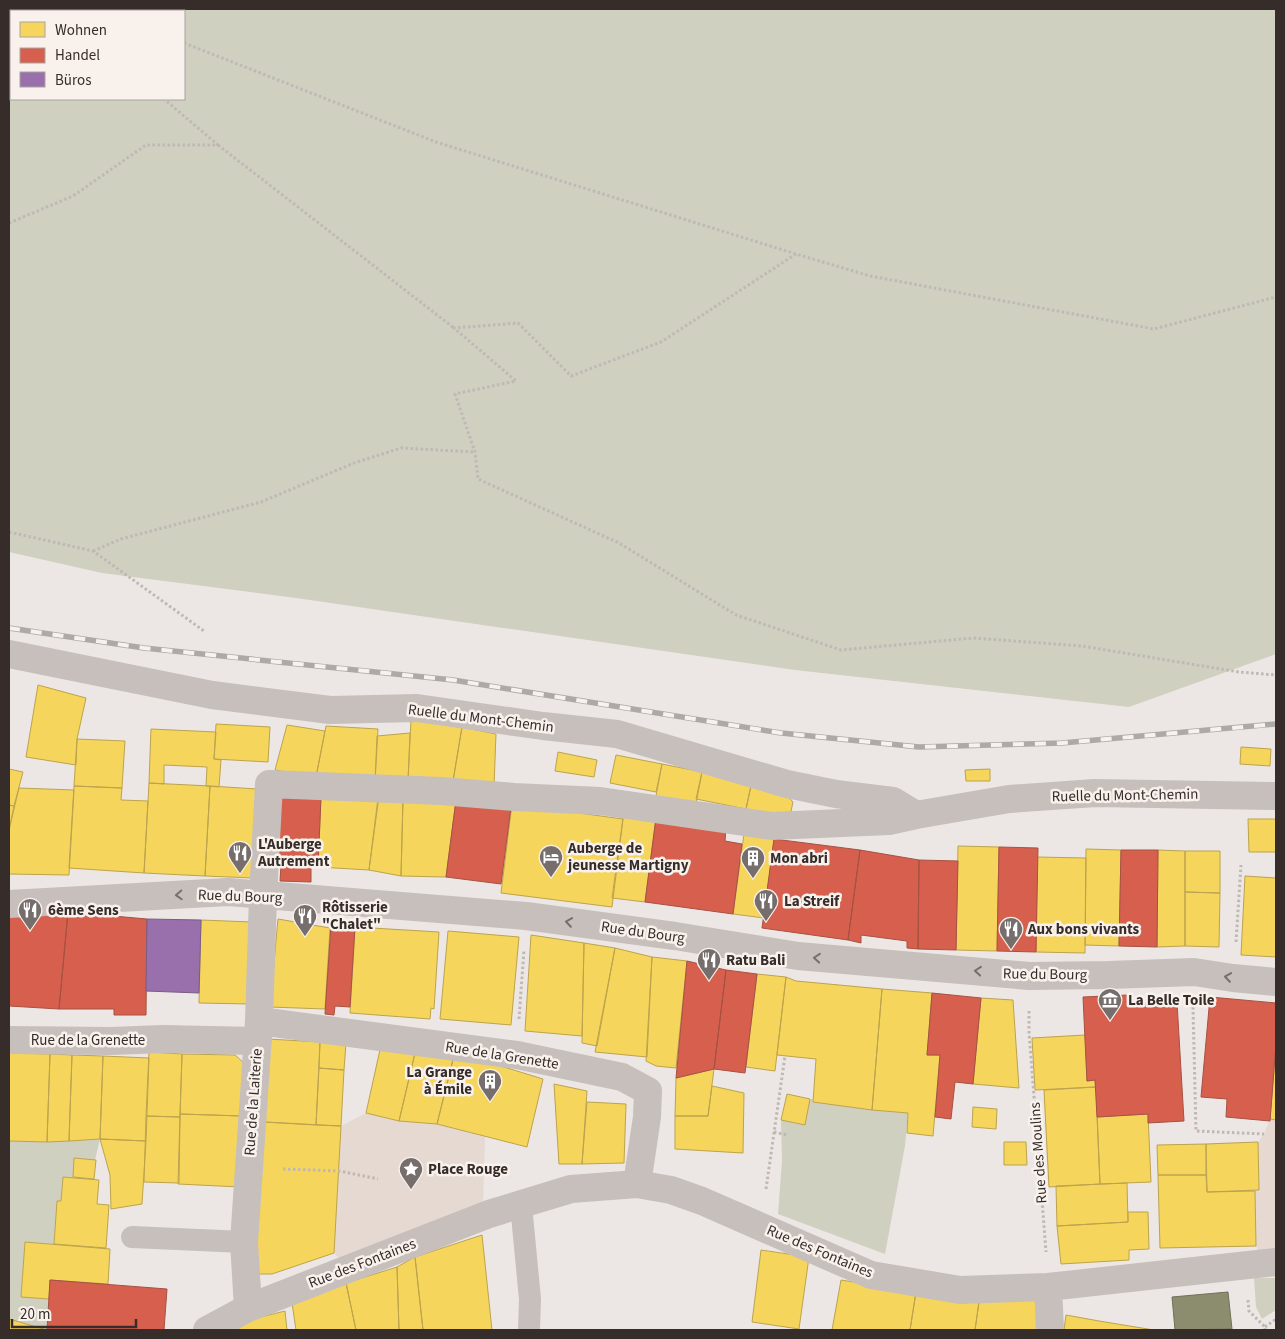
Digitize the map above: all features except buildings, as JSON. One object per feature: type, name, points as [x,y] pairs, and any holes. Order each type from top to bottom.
[{"type":"street","name":"Ruelle du Mont-Chemin","points":[[9,654],[212,696],[330,710],[417,708],[543,726],[617,734],[787,784],[836,794],[893,801],[916,815]]},
{"type":"street","name":"Ruelle du Mont-Chemin","points":[[263,896],[270,784],[441,790],[514,797],[600,800],[772,826],[889,821],[1009,799],[1094,793],[1276,796]]},
{"type":"street","name":"Rue du Bourg","points":[[9,904],[228,892],[526,916],[675,936],[798,956],[1030,976],[1194,972],[1276,982]]},
{"type":"street","name":"Rue de la Laiterie","points":[[248,1308],[244,1242],[258,1031],[263,896]]},
{"type":"street","name":"Rue de la Grenette","points":[[9,1040],[111,1041],[258,1031],[517,1054],[622,1077],[648,1091],[648,1117],[637,1184]]},
{"type":"street","name":"Rue des Fontaines","points":[[207,1330],[248,1308],[489,1214],[571,1189],[637,1184],[671,1190],[702,1201],[871,1275],[960,1290],[1048,1287],[1276,1262]]},
{"type":"street","points":[[1048,1287],[1050,1330]]},
{"type":"lane","points":[[521,1205],[530,1299],[529,1330]]},
{"type":"lane","points":[[132,1237],[244,1242]]},
{"type":"path","points":[[185,43],[436,142],[870,276],[1154,329],[1276,297]]},
{"type":"path","points":[[165,100],[218,145],[454,328],[516,381],[456,394],[475,452],[478,479],[619,543],[736,615],[842,650],[973,638],[1082,646],[1239,672],[1276,675]]},
{"type":"path","points":[[9,223],[73,196],[146,145],[218,145]]},
{"type":"path","points":[[454,328],[518,323],[571,376],[661,342],[796,254]]},
{"type":"path","points":[[93,551],[121,539],[261,502],[354,463],[401,448],[475,452]]},
{"type":"path","points":[[9,532],[93,551],[204,631]]},
{"type":"path","points":[[1233,978],[1240,865]]},
{"type":"path","points":[[517,1054],[526,916]]},
{"type":"path","points":[[1194,972],[1193,1044],[1196,1131],[1264,1134]]},
{"type":"path","name":"Rue des Moulins","points":[[1030,976],[1029,1032],[1048,1287]]},
{"type":"path","points":[[759,1226],[764,1208],[784,1056]]},
{"type":"path","points":[[774,1132],[787,1135]]},
{"type":"path","points":[[248,1168],[339,1171],[378,1179]]},
{"type":"path","points":[[1265,1328],[1276,1319]]},
{"type":"green space","points":[[9,9],[1276,9],[1276,654],[1129,707],[795,670],[296,598],[102,573],[9,552]]},
{"type":"green space","points":[[810,1099],[813,1099],[813,1102],[908,1113],[905,1146],[885,1254],[778,1214],[782,1161],[781,1120],[804,1125]]},
{"type":"green space","points":[[100,1139],[95,1160],[74,1158],[73,1177],[63,1177],[61,1201],[57,1201],[54,1244],[25,1242],[21,1297],[49,1299],[47,1330],[9,1319],[9,1141],[47,1142]]},
{"type":"green space","points":[[1254,1278],[1276,1278],[1276,1310],[1262,1319],[1256,1307]]},
{"type":"shaded area","name":"Place Rouge","points":[[366,1113],[399,1121],[437,1124],[485,1137],[483,1208],[345,1266],[334,1253],[341,1126]]},
{"type":"shaded area","points":[[1270,1119],[1276,1120],[1276,1262],[1263,1263],[1256,1246],[1255,1191],[1259,1190],[1258,1142],[1264,1134]]},
{"type":"railway","points":[[9,628],[144,648],[453,680],[781,733],[919,747],[1062,743],[1276,724]]},
{"type":"place","name":"L'Auberge Autrement","points":[[240,874]]},
{"type":"place","name":"Auberge de jeunesse Martigny","points":[[551,878]]},
{"type":"place","name":"Mon abri","points":[[753,879]]},
{"type":"place","name":"La Streif","points":[[766,922]]},
{"type":"place","name":"6ème Sens","points":[[30,931]]},
{"type":"place","name":"Rôtisserie \"Chalet\"","points":[[305,937]]},
{"type":"place","name":"Aux bons vivants","points":[[1011,950]]},
{"type":"place","name":"Ratu Bali","points":[[709,981]]},
{"type":"place","name":"La Belle Toile","points":[[1110,1021]]},
{"type":"place","name":"La Grange à Émile","points":[[490,1102]]},
{"type":"place","name":"Place Rouge","points":[[411,1190]]}]
